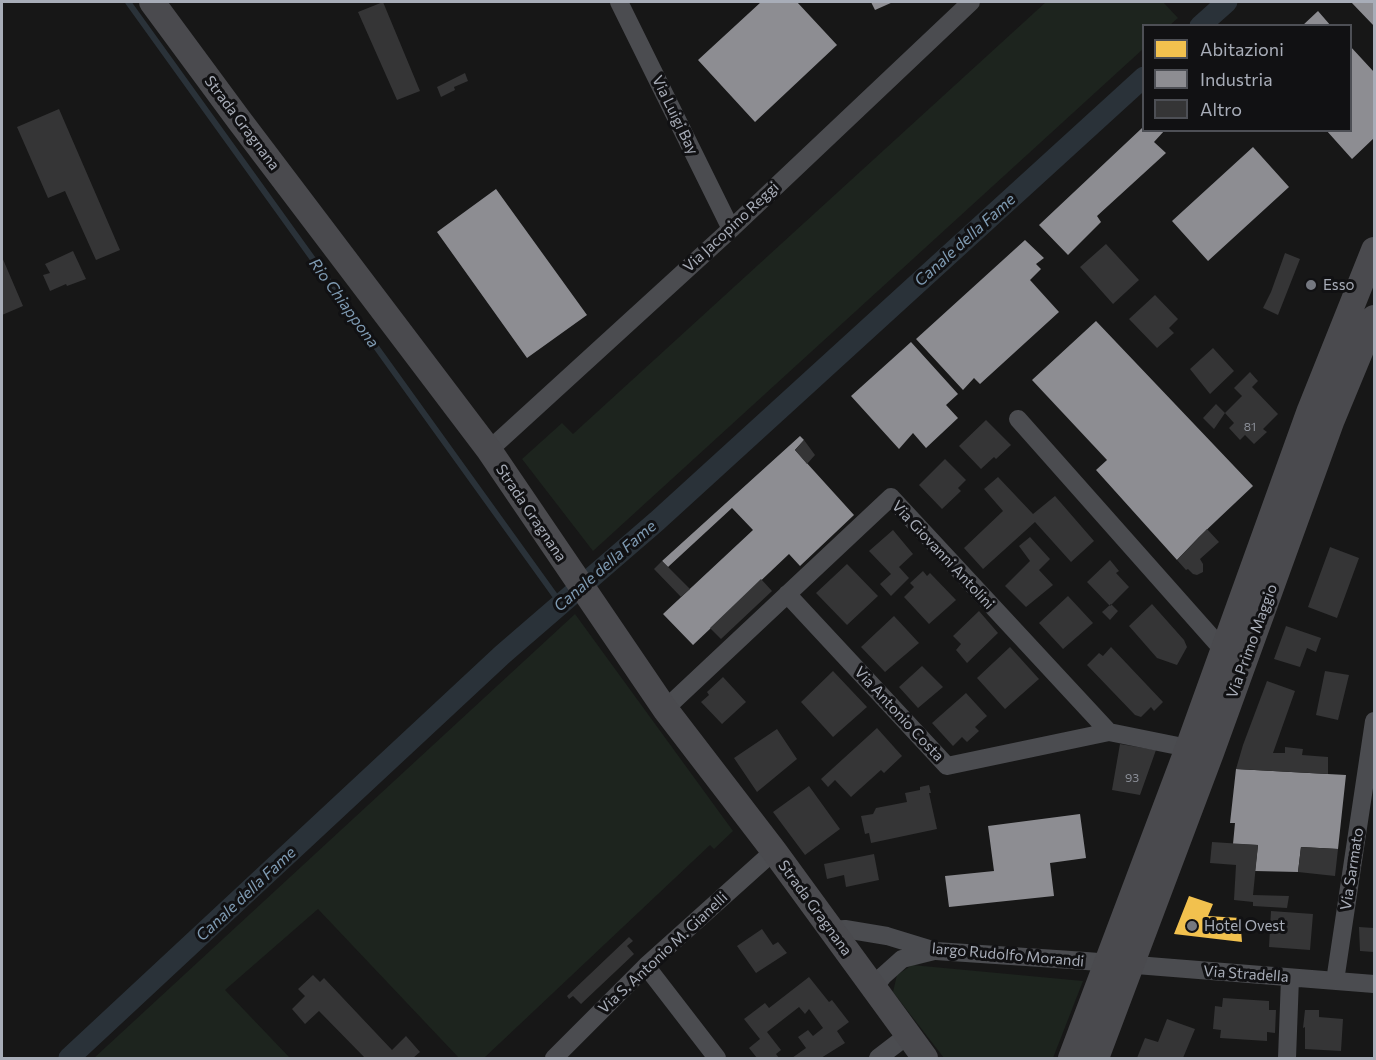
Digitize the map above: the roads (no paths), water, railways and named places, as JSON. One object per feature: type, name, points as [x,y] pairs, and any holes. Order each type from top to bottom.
[{"type":"main road","name":"Strada Gragnana","points":[[152,2],[246,130],[489,450],[665,709],[774,851],[925,1059]]},
{"type":"main road","name":"Via Primo Maggio","points":[[1118,964],[1188,748],[1223,650],[1310,410],[1374,250]]},
{"type":"main road","name":"Via Primo Maggio","points":[[1118,964],[1212,753],[1331,422],[1374,318]]},
{"type":"main road","points":[[1071,1059],[1118,964]]},
{"type":"main road","points":[[1096,1059],[1118,964]]},
{"type":"street","name":"Via Luigi Bay","points":[[619,2],[731,228]]},
{"type":"street","name":"Via Jacopino Reggi","points":[[489,450],[731,228],[971,2]]},
{"type":"street","name":"Via Primo Maggio","points":[[1018,419],[1223,650]]},
{"type":"street","name":"Via Giovanni Antolini","points":[[665,709],[891,497],[1109,732]]},
{"type":"street","name":"Via Antonio Costa","points":[[787,594],[947,766],[1109,732]]},
{"type":"street","name":"Via Sarmato","points":[[1335,981],[1374,721]]},
{"type":"street","points":[[1109,732],[1188,748]]},
{"type":"street","name":"Via S. Antonio M. Gianelli","points":[[554,1059],[646,966],[774,851]]},
{"type":"street","name":"largo Rudolfo Morandi","points":[[830,930],[845,929],[887,936],[936,951],[1118,964]]},
{"type":"street","points":[[874,988],[883,976],[902,959],[936,951]]},
{"type":"street","name":"Via Stradella","points":[[1118,964],[1374,984]]},
{"type":"street","points":[[646,966],[717,1059]]},
{"type":"street","points":[[1287,1059],[1290,978]]},
{"type":"street","points":[[878,1059],[908,1035]]},
{"type":"waterway","name":"Rio Chiappona","points":[[128,2],[561,604]]},
{"type":"waterway","name":"Canale della Fame","points":[[1202,24],[1227,2]]},
{"type":"waterway","name":"Canale della Fame","points":[[69,1058],[503,654],[657,521],[1142,79]]},
{"type":"place","name":"Esso","points":[[1311,285]]},
{"type":"place","name":"Hotel Ovest","points":[[1192,926]]}]
